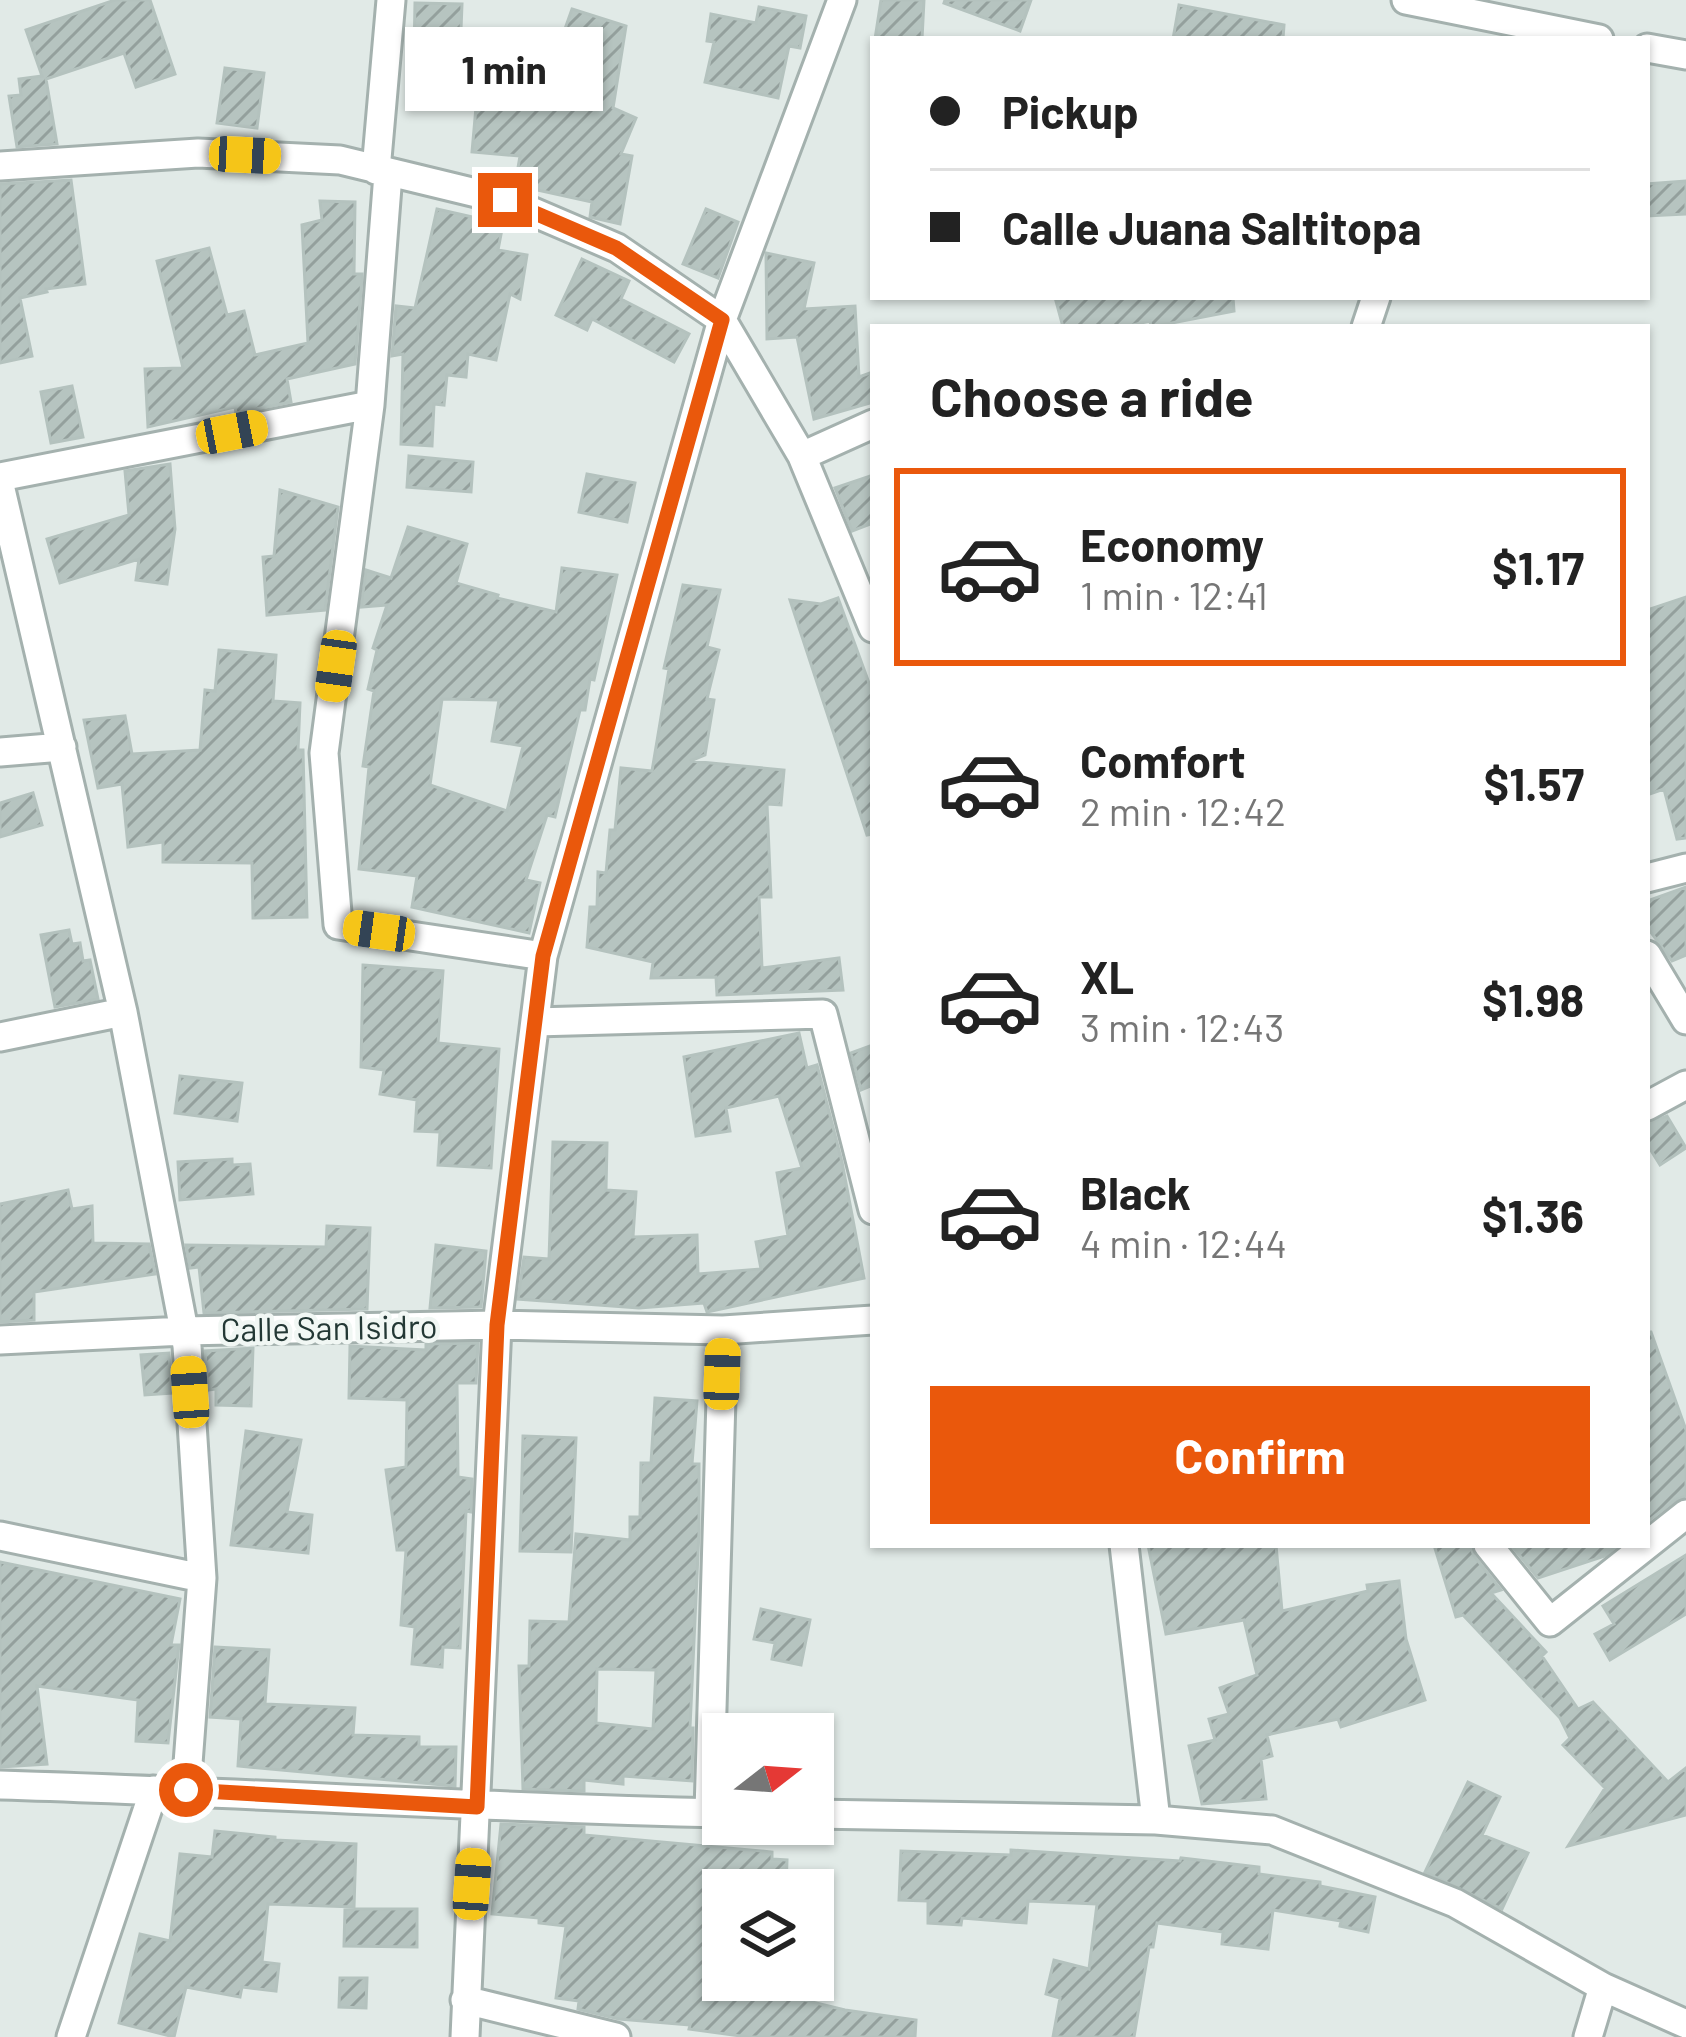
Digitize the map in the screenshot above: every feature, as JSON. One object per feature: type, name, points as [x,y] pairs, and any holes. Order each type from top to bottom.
[{"type":"street","points":[[391,0],[370,405],[324,753],[338,925],[543,956]]},
{"type":"street","points":[[465,2037],[497,1325],[543,956],[722,320],[842,0]]},
{"type":"street","points":[[1406,0],[1466,27],[1566,36]]},
{"type":"street","points":[[1650,49],[1686,55]]},
{"type":"street","points":[[0,166],[198,153],[340,160],[505,200],[616,248],[722,320],[802,456],[870,621]]},
{"type":"street","points":[[186,1790],[202,1579],[184,1331],[123,1012],[0,481],[370,405]]},
{"type":"street","points":[[802,456],[870,425]]},
{"type":"street","points":[[0,752],[62,747]]},
{"type":"street","points":[[1650,960],[1686,1020]]},
{"type":"street","points":[[0,1037],[123,1012]]},
{"type":"street","points":[[535,1022],[823,1014],[870,1198]]},
{"type":"street","points":[[1650,1104],[1686,1085]]},
{"type":"street","name":"Calle San Isidro","points":[[0,1340],[497,1325],[723,1330],[870,1320]]},
{"type":"street","points":[[717,1713],[723,1330]]},
{"type":"street","points":[[1650,1543],[1686,1514]]},
{"type":"street","points":[[0,1536],[202,1579]]},
{"type":"street","points":[[1124,1548],[1156,1820]]},
{"type":"street","points":[[1490,1548],[1550,1622],[1643,1548]]},
{"type":"street","points":[[0,1785],[477,1807],[702,1812]]},
{"type":"street","points":[[71,2037],[154,1790]]},
{"type":"street","points":[[834,1814],[1156,1820],[1272,1830],[1455,1903],[1603,1987],[1686,2024]]},
{"type":"street","points":[[1588,2037],[1603,1987]]},
{"type":"street","points":[[465,2000],[616,2037]]},
{"type":"building","points":[[115,0],[150,0],[175,74],[136,87],[124,53],[46,79],[57,144],[17,147],[9,96],[21,95],[19,79],[42,76],[26,30]]},
{"type":"building","points":[[881,0],[924,0],[922,36],[875,36]]},
{"type":"building","points":[[945,0],[1031,0],[1020,31]]},
{"type":"building","points":[[415,3],[462,4],[460,55],[414,53]]},
{"type":"building","points":[[1179,5],[1284,25],[1283,36],[1174,36]]},
{"type":"building","points":[[759,7],[806,16],[800,48],[789,46],[778,98],[705,82],[714,42],[707,41],[711,14],[756,23]]},
{"type":"building","points":[[572,9],[626,26],[613,108],[636,118],[621,154],[632,156],[620,224],[590,217],[592,202],[515,185],[520,156],[472,152],[480,62],[515,65],[556,54]]},
{"type":"building","points":[[225,68],[264,73],[257,128],[217,123]]},
{"type":"building","points":[[71,180],[85,284],[20,298],[32,356],[0,363],[0,184]]},
{"type":"building","points":[[1686,181],[1686,214],[1650,216],[1650,184]]},
{"type":"building","points":[[320,201],[355,202],[354,274],[362,278],[355,364],[287,379],[291,402],[236,413],[235,407],[148,427],[145,369],[183,368],[157,261],[209,248],[227,315],[244,311],[255,355],[308,343],[302,225],[322,220]]},
{"type":"building","points":[[437,209],[503,224],[498,250],[527,255],[520,299],[510,294],[496,360],[468,354],[466,377],[447,375],[444,405],[434,404],[432,446],[401,444],[403,354],[392,356],[396,306],[415,308]]},
{"type":"building","points":[[706,209],[738,222],[718,278],[683,264]]},
{"type":"building","points":[[766,253],[814,263],[804,309],[855,306],[859,377],[870,373],[870,403],[814,419],[797,337],[767,339]]},
{"type":"building","points":[[582,259],[629,281],[621,299],[689,334],[674,362],[592,319],[587,330],[556,315]]},
{"type":"building","points":[[1233,300],[1234,311],[1167,324],[1062,324],[1056,301]]},
{"type":"building","points":[[72,386],[83,437],[51,443],[41,392]]},
{"type":"building","points":[[409,456],[473,462],[471,492],[407,487]]},
{"type":"building","points":[[170,464],[175,529],[167,584],[136,580],[139,559],[60,583],[47,539],[129,515],[125,471]]},
{"type":"building","points":[[587,474],[635,483],[627,522],[579,512]]},
{"type":"building","points":[[870,476],[870,524],[852,531],[835,488]]},
{"type":"building","points":[[280,490],[338,507],[325,610],[267,615],[263,557],[274,556]]},
{"type":"building","points":[[408,527],[467,544],[456,583],[556,612],[562,568],[617,575],[594,680],[590,679],[585,710],[580,710],[555,817],[547,815],[526,880],[540,883],[529,933],[412,907],[417,876],[359,869],[369,767],[363,766],[374,691],[368,689],[377,650],[373,648],[387,605],[361,607],[366,570],[391,578]],"holes":[[[442,699],[499,700],[492,741],[523,746],[507,811],[430,785]]]},
{"type":"building","points":[[683,585],[720,590],[707,647],[719,650],[707,699],[714,700],[705,755],[690,761],[784,770],[781,805],[767,804],[771,897],[759,897],[762,968],[839,958],[843,990],[717,995],[716,977],[651,978],[653,962],[587,947],[590,907],[597,907],[598,872],[606,873],[610,830],[615,830],[621,768],[652,771],[669,669],[664,668]]},
{"type":"building","points":[[1686,597],[1686,838],[1677,839],[1664,789],[1650,794],[1650,609]]},
{"type":"building","points":[[838,598],[870,686],[870,834],[790,600],[821,604]]},
{"type":"building","points":[[219,650],[276,655],[273,701],[300,703],[307,917],[253,918],[252,863],[163,862],[163,842],[128,847],[122,784],[98,788],[84,720],[125,716],[132,754],[200,750],[205,690],[215,691]]},
{"type":"building","points":[[33,793],[42,825],[0,837],[0,803]]},
{"type":"building","points":[[1686,887],[1686,955],[1672,961],[1650,931],[1650,900]]},
{"type":"building","points":[[69,930],[72,944],[80,943],[83,961],[90,960],[98,999],[55,1007],[41,935]]},
{"type":"building","points":[[363,965],[443,971],[438,1043],[499,1049],[491,1168],[438,1165],[440,1132],[415,1131],[417,1100],[380,1094],[384,1070],[361,1067]]},
{"type":"building","points":[[799,1033],[807,1068],[817,1065],[864,1278],[707,1312],[704,1303],[639,1308],[518,1299],[524,1257],[549,1259],[553,1142],[607,1143],[606,1190],[636,1192],[633,1237],[697,1235],[698,1274],[761,1269],[756,1242],[788,1236],[777,1173],[802,1168],[779,1096],[726,1108],[730,1131],[696,1136],[684,1057]]},
{"type":"building","points":[[870,1046],[870,1086],[861,1090],[851,1053]]},
{"type":"building","points":[[180,1076],[242,1083],[237,1121],[175,1113]]},
{"type":"building","points":[[1667,1116],[1686,1148],[1660,1165],[1650,1149],[1650,1123]]},
{"type":"building","points":[[232,1159],[232,1165],[250,1164],[253,1194],[180,1200],[178,1162]]},
{"type":"building","points":[[68,1190],[72,1209],[92,1206],[93,1243],[149,1244],[155,1274],[34,1292],[34,1320],[0,1322],[0,1204]]},
{"type":"building","points":[[327,1226],[370,1228],[367,1309],[204,1313],[199,1267],[190,1268],[186,1245],[326,1247]]},
{"type":"building","points":[[436,1245],[486,1251],[481,1307],[430,1308]]},
{"type":"building","points":[[1650,1332],[1686,1430],[1686,1496],[1650,1520]]},
{"type":"building","points":[[478,1343],[476,1383],[457,1383],[458,1477],[472,1479],[471,1512],[466,1511],[460,1648],[443,1647],[442,1667],[412,1664],[415,1627],[401,1625],[406,1550],[397,1550],[386,1470],[406,1467],[407,1400],[349,1398],[350,1346],[426,1350],[426,1344]]},
{"type":"building","points":[[253,1348],[251,1406],[216,1405],[216,1389],[208,1390],[205,1351]]},
{"type":"building","points":[[169,1353],[172,1393],[145,1395],[141,1355]]},
{"type":"building","points":[[655,1398],[697,1401],[692,1464],[699,1464],[699,1532],[692,1781],[623,1776],[623,1784],[584,1780],[584,1791],[523,1789],[519,1666],[529,1666],[530,1621],[569,1622],[576,1534],[630,1540],[630,1517],[640,1517],[641,1463],[651,1463]],"holes":[[[597,1669],[656,1670],[653,1729],[596,1723]]]},
{"type":"building","points":[[246,1431],[301,1440],[287,1512],[312,1515],[308,1553],[231,1545]]},
{"type":"building","points":[[523,1436],[576,1438],[571,1552],[520,1551]]},
{"type":"building","points":[[1149,1548],[1276,1548],[1282,1611],[1368,1591],[1367,1585],[1399,1581],[1406,1639],[1425,1700],[1341,1727],[1338,1719],[1267,1735],[1272,1756],[1261,1759],[1266,1799],[1202,1804],[1189,1746],[1215,1740],[1209,1719],[1229,1714],[1220,1688],[1257,1675],[1244,1620],[1166,1634]]},
{"type":"building","points":[[1435,1548],[1471,1548],[1501,1590],[1491,1593],[1546,1652],[1542,1656],[1578,1709],[1593,1702],[1668,1782],[1686,1768],[1686,1815],[1568,1846],[1605,1788],[1563,1745],[1570,1738],[1560,1718],[1463,1615],[1456,1617]]},
{"type":"building","points":[[1513,1548],[1614,1548],[1605,1556],[1538,1578]]},
{"type":"building","points":[[1686,1555],[1686,1614],[1610,1660],[1595,1634],[1614,1624],[1603,1606]]},
{"type":"building","points":[[0,1562],[180,1599],[171,1645],[179,1645],[168,1743],[136,1741],[138,1700],[37,1686],[47,1764],[0,1767]]},
{"type":"building","points":[[761,1609],[810,1620],[801,1665],[772,1659],[775,1643],[754,1639]]},
{"type":"building","points":[[215,1647],[269,1650],[265,1704],[355,1708],[353,1735],[419,1737],[419,1747],[456,1747],[455,1786],[238,1766],[241,1719],[210,1717]]},
{"type":"building","points":[[1468,1782],[1500,1797],[1482,1835],[1528,1853],[1502,1909],[1425,1872]]},
{"type":"building","points":[[501,1824],[584,1827],[584,1835],[772,1852],[772,1859],[787,1860],[787,1869],[702,1869],[702,2001],[808,2001],[916,2020],[915,2037],[748,2037],[578,2009],[579,2001],[556,1998],[566,1926],[492,1914]]},
{"type":"building","points":[[215,1831],[356,1844],[354,1907],[268,1904],[262,1962],[279,1964],[276,1991],[242,1987],[240,1997],[186,1987],[174,2037],[119,2023],[140,1934],[170,1941],[180,1854],[212,1857]]},
{"type":"building","points":[[1011,1850],[1181,1858],[1259,1867],[1259,1874],[1320,1882],[1320,1886],[1375,1897],[1368,1932],[1340,1926],[1341,1921],[1273,1910],[1268,1949],[1222,1944],[1223,1932],[1157,1923],[1134,2037],[1053,2037],[1060,1998],[1046,1994],[1054,1960],[1089,1969],[1097,1904],[1028,1901],[1026,1923],[962,1918],[961,1925],[928,1923],[928,1901],[899,1900],[901,1851],[1011,1855]]},
{"type":"building","points":[[345,1909],[417,1909],[417,1947],[344,1946]]},
{"type":"building","points":[[340,1978],[367,1978],[366,2008],[339,2007]]},
{"type":"route","points":[[186,1790],[477,1807],[497,1325],[543,956],[722,320],[616,248],[505,200]]}]
